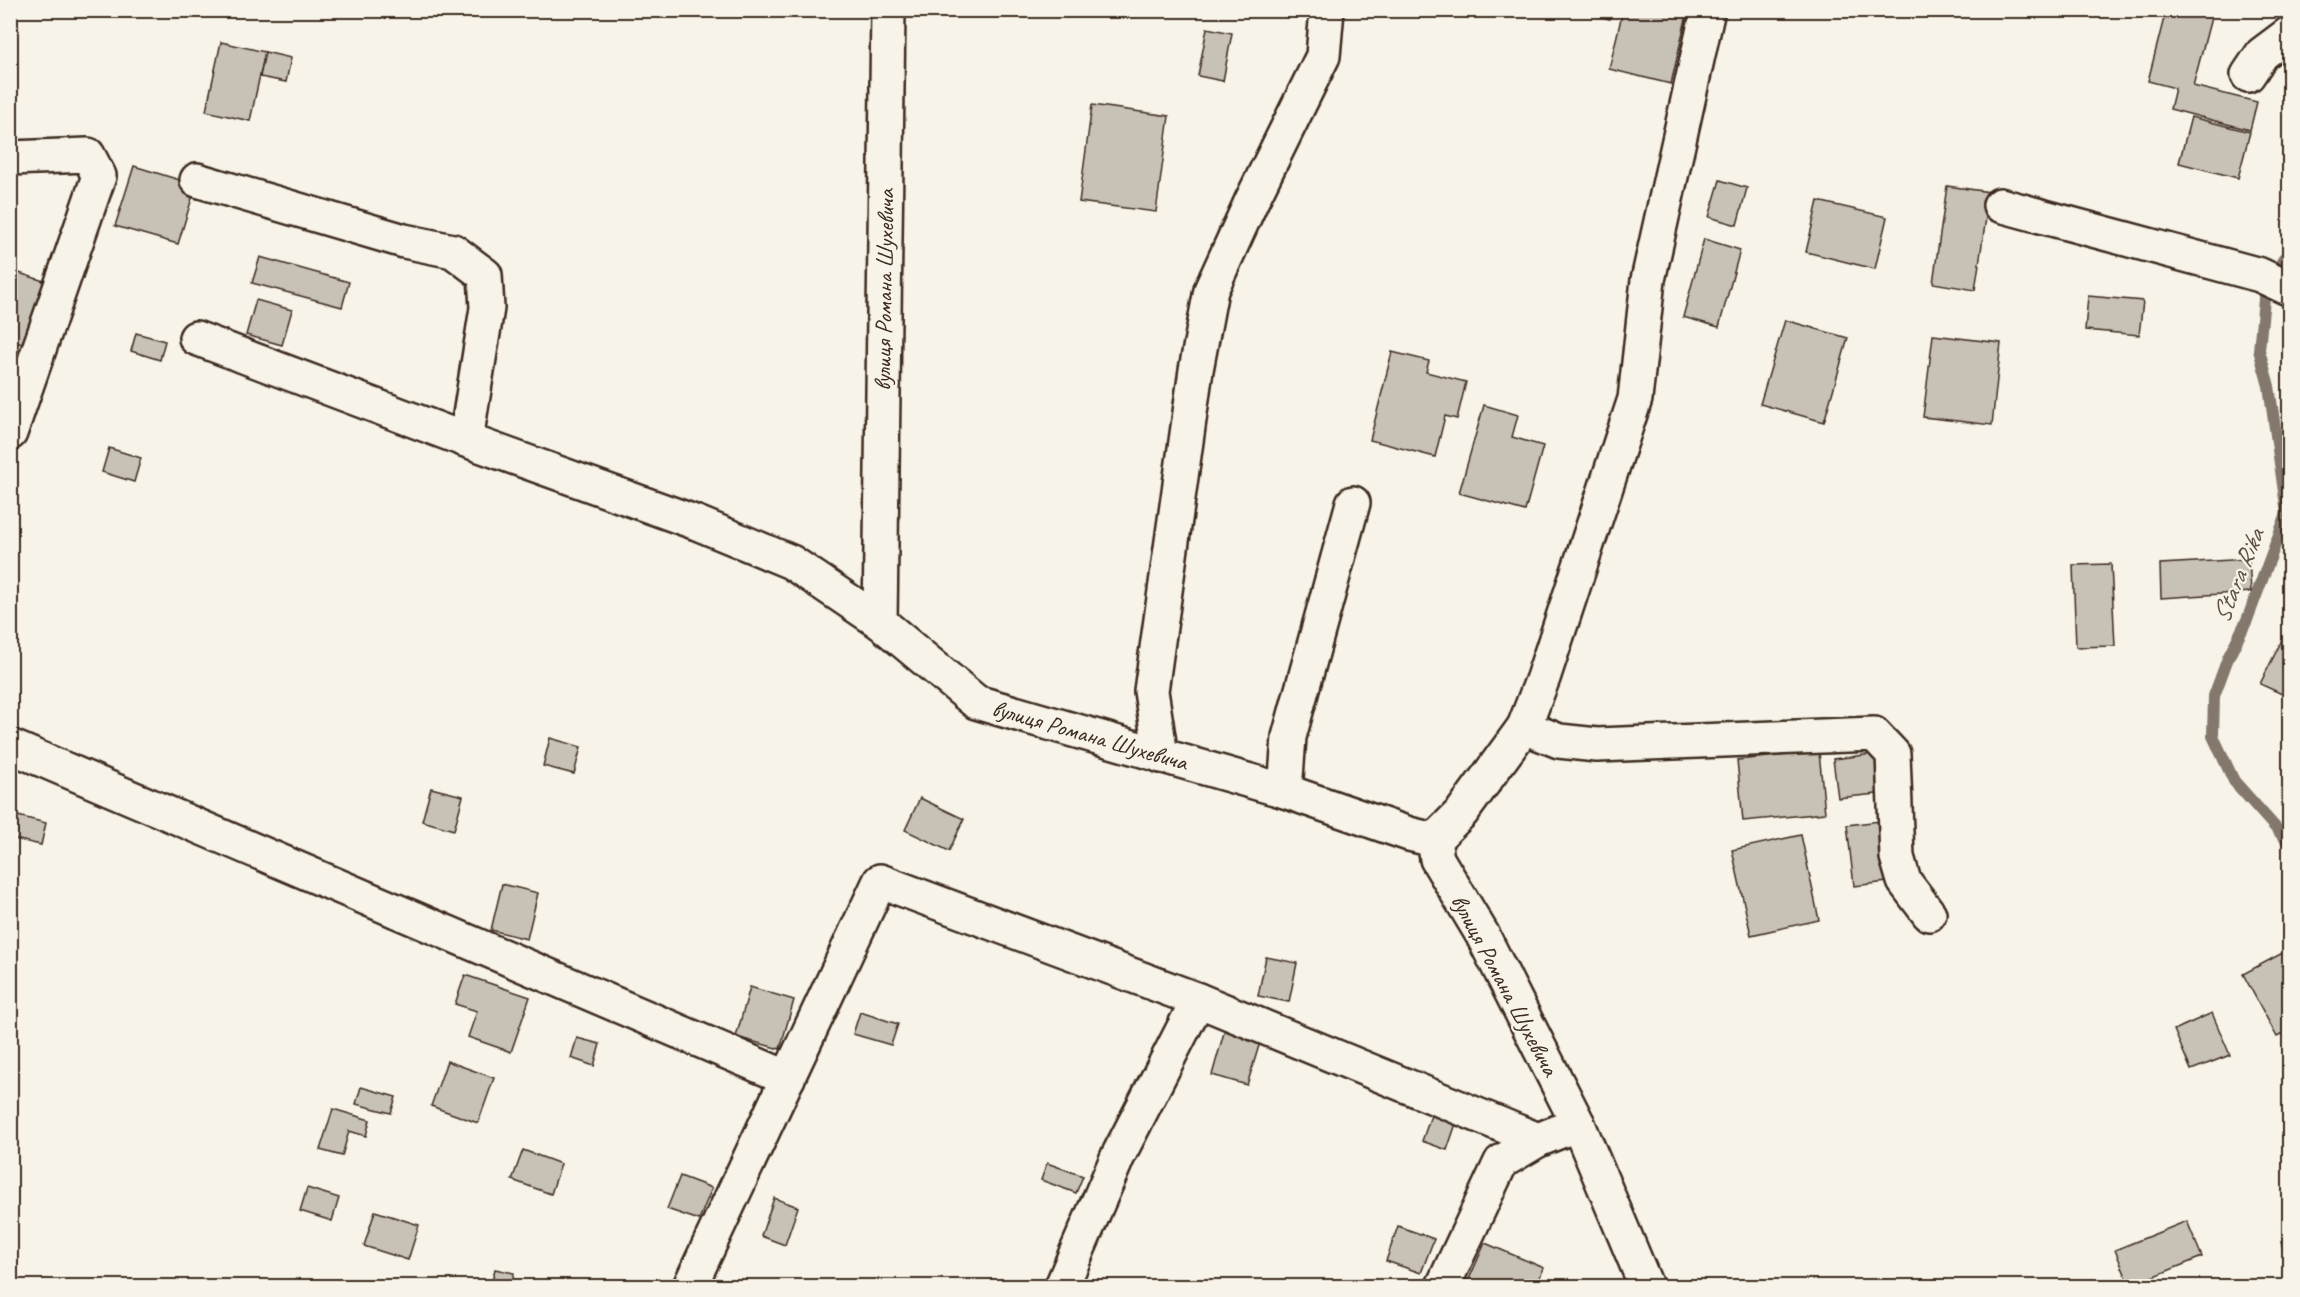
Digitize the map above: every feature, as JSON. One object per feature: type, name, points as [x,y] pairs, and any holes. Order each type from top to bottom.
[{"type":"street","name":"вулиця Романа Шухевича","points":[[888,10],[880,622],[976,702],[1285,791],[1409,834],[1434,840],[1437,859],[1482,934],[1578,1124],[1646,1287]]},
{"type":"street","points":[[1161,756],[1151,691],[1196,370],[1211,290],[1323,56],[1327,10]]},
{"type":"street","points":[[1434,840],[1462,812],[1524,727],[1547,667],[1635,399],[1648,280],[1708,10]]},
{"type":"street","points":[[2248,75],[2262,54],[2289,33]]},
{"type":"street","points":[[10,158],[88,155],[99,176],[10,433]]},
{"type":"street","points":[[197,180],[404,241],[453,251],[485,275],[488,308],[466,440]]},
{"type":"street","points":[[2000,205],[2260,275],[2289,289]]},
{"type":"street","points":[[196,338],[466,440],[697,523],[791,562],[880,622]]},
{"type":"street","points":[[1285,791],[1289,737],[1353,502]]},
{"type":"street","points":[[1524,727],[1559,741],[1597,745],[1874,734],[1893,754],[1897,857],[1904,882],[1929,914]]},
{"type":"street","points":[[10,746],[788,1078]]},
{"type":"street","points":[[690,1287],[880,881],[1198,1000],[1538,1140]]},
{"type":"street","points":[[1062,1287],[1118,1156],[1198,1000]]},
{"type":"street","points":[[1443,1287],[1501,1162],[1538,1140],[1578,1124]]},
{"type":"building","points":[[1574,10],[1612,10],[1610,19]]},
{"type":"building","points":[[1623,10],[1688,10],[1671,84],[1609,69]]},
{"type":"building","points":[[2166,10],[2200,10],[2212,14],[2193,86],[2257,102],[2250,130],[2170,109],[2175,88],[2148,81]]},
{"type":"building","points":[[1207,28],[1232,33],[1223,81],[1198,76]]},
{"type":"building","points":[[221,42],[265,52],[250,121],[206,111]]},
{"type":"building","points":[[265,52],[291,58],[286,82],[260,77]]},
{"type":"building","points":[[1092,105],[1169,116],[1156,212],[1079,202]]},
{"type":"building","points":[[2191,117],[2250,132],[2238,178],[2179,163]]},
{"type":"building","points":[[134,166],[196,185],[178,244],[115,226]]},
{"type":"building","points":[[1720,180],[1747,188],[1737,225],[1709,217]]},
{"type":"building","points":[[1947,186],[1990,192],[1975,290],[1933,283]]},
{"type":"building","points":[[1818,201],[1887,217],[1875,269],[1806,252]]},
{"type":"building","points":[[1704,239],[1740,250],[1719,327],[1683,317]]},
{"type":"building","points":[[260,257],[349,282],[342,307],[252,283]]},
{"type":"building","points":[[10,270],[53,284],[31,347],[10,340]]},
{"type":"building","points":[[2088,296],[2143,301],[2139,335],[2085,330]]},
{"type":"building","points":[[256,300],[292,310],[282,345],[246,335]]},
{"type":"building","points":[[1785,320],[1848,338],[1824,422],[1760,404]]},
{"type":"building","points":[[136,333],[165,341],[160,360],[131,351]]},
{"type":"building","points":[[1933,335],[2001,343],[1992,425],[1923,417]]},
{"type":"building","points":[[1392,352],[1429,361],[1426,372],[1466,382],[1457,419],[1445,416],[1435,457],[1370,440]]},
{"type":"building","points":[[1484,405],[1518,415],[1512,437],[1543,446],[1525,511],[1459,493]]},
{"type":"building","points":[[109,448],[141,458],[134,482],[102,472]]},
{"type":"building","points":[[2249,559],[2251,592],[2161,598],[2160,564]]},
{"type":"building","points":[[2111,564],[2115,646],[2076,647],[2073,565]]},
{"type":"building","points":[[2287,630],[2290,631],[2290,680],[2282,694],[2260,684]]},
{"type":"building","points":[[550,738],[581,747],[574,774],[543,766]]},
{"type":"building","points":[[1819,752],[1825,813],[1743,821],[1737,760]]},
{"type":"building","points":[[1881,753],[1886,793],[1838,798],[1833,759]]},
{"type":"building","points":[[431,788],[463,796],[454,830],[422,821]]},
{"type":"building","points":[[920,798],[964,819],[949,851],[905,830]]},
{"type":"building","points":[[10,814],[46,823],[41,845],[10,838]]},
{"type":"building","points":[[1880,821],[1887,882],[1854,886],[1847,825]]},
{"type":"building","points":[[1801,835],[1819,920],[1751,935],[1732,850]]},
{"type":"building","points":[[502,884],[538,893],[527,939],[491,930]]},
{"type":"building","points":[[2290,949],[2290,1030],[2277,1037],[2243,974]]},
{"type":"building","points":[[1266,957],[1297,963],[1289,1002],[1258,996]]},
{"type":"building","points":[[465,975],[530,997],[511,1052],[468,1037],[477,1011],[455,1004]]},
{"type":"building","points":[[750,987],[794,1000],[780,1049],[736,1037]]},
{"type":"building","points":[[860,1012],[898,1024],[891,1045],[853,1034]]},
{"type":"building","points":[[2212,1013],[2230,1055],[2191,1070],[2174,1030]]},
{"type":"building","points":[[1225,1029],[1261,1039],[1247,1085],[1212,1075]]},
{"type":"building","points":[[577,1038],[600,1044],[594,1066],[571,1058]]},
{"type":"building","points":[[447,1061],[494,1078],[478,1123],[431,1106]]},
{"type":"building","points":[[361,1087],[396,1097],[391,1113],[356,1104]]},
{"type":"building","points":[[1435,1104],[1460,1112],[1447,1150],[1422,1141]]},
{"type":"building","points":[[333,1109],[370,1120],[366,1136],[349,1131],[342,1156],[320,1150]]},
{"type":"building","points":[[523,1150],[561,1164],[551,1194],[512,1180]]},
{"type":"building","points":[[1047,1163],[1083,1176],[1076,1193],[1041,1180]]},
{"type":"building","points":[[680,1176],[712,1188],[699,1220],[667,1209]]},
{"type":"building","points":[[307,1188],[339,1198],[332,1221],[300,1211]]},
{"type":"building","points":[[774,1198],[798,1207],[785,1245],[761,1236]]},
{"type":"building","points":[[375,1211],[419,1225],[408,1260],[364,1246]]},
{"type":"building","points":[[2187,1221],[2202,1257],[2130,1286],[2115,1250]]},
{"type":"building","points":[[1398,1226],[1434,1239],[1421,1273],[1386,1261]]},
{"type":"building","points":[[2290,1239],[2290,1271],[2281,1242]]},
{"type":"building","points":[[1485,1243],[1544,1268],[1536,1286],[1466,1286]]},
{"type":"building","points":[[495,1269],[514,1273],[511,1286],[491,1286]]},
{"type":"waterway","name":"Stara Rika","points":[[2280,265],[2290,250]]},
{"type":"waterway","name":"Stara Rika","points":[[2264,299],[2259,350],[2269,386],[2287,513],[2247,620],[2228,658],[2214,696],[2213,736],[2234,781],[2290,844]]}]
